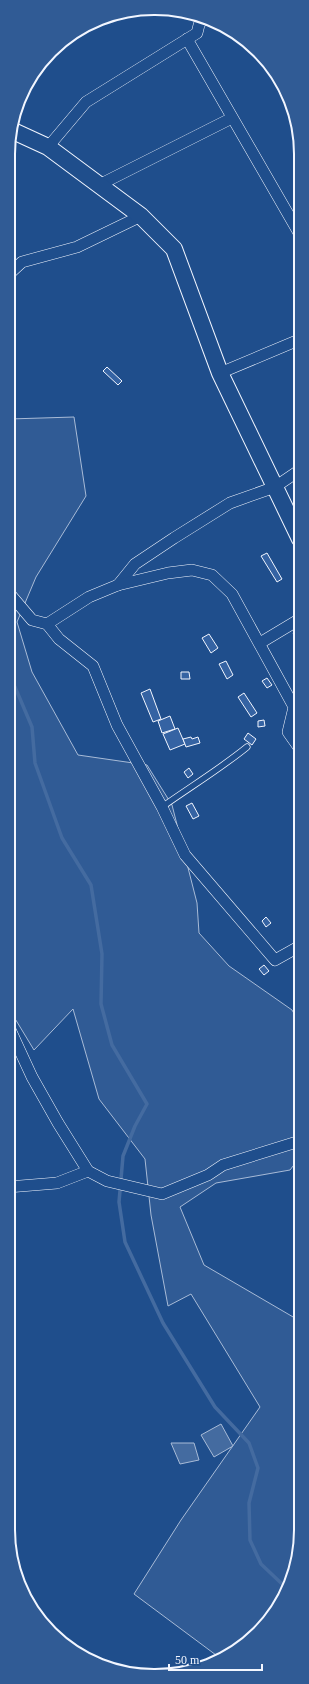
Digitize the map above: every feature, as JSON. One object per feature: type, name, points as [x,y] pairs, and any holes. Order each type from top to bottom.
[{"type":"street","points":[[48,147],[86,102],[198,33],[200,22]]},
{"type":"street","points":[[187,39],[232,118],[294,220]]},
{"type":"street","points":[[99,185],[232,118]]},
{"type":"street","points":[[17,133],[48,147],[141,216],[174,249],[220,373],[294,528]]},
{"type":"street","points":[[15,268],[22,262],[77,247],[141,216]]},
{"type":"street","points":[[220,373],[294,342]]},
{"type":"street","points":[[118,585],[135,564],[174,538],[230,504],[274,486],[294,474]]},
{"type":"street","points":[[47,624],[89,596],[118,585],[168,573],[192,570],[212,575],[232,594],[294,706],[288,732],[294,740]]},
{"type":"street","points":[[15,600],[32,620],[47,624],[59,638],[93,666],[117,725],[162,807],[185,855],[275,960],[294,949]]},
{"type":"street","points":[[260,643],[294,623]]},
{"type":"street","points":[[15,1040],[32,1077],[58,1123],[88,1171],[107,1181],[162,1194],[208,1175],[223,1165],[294,1143]]},
{"type":"street","points":[[15,1186],[57,1183],[88,1171]]},
{"type":"lane","points":[[162,807],[192,785],[222,767],[247,747]]},
{"type":"shaded area","points":[[74,417],[86,496],[36,577],[17,622],[32,672],[78,755],[147,765],[172,805],[197,903],[199,933],[229,966],[292,1010],[294,1014],[294,1165],[290,1170],[216,1183],[180,1207],[204,1265],[294,1318],[294,1530],[291,1557],[287,1574],[270,1607],[253,1628],[239,1640],[216,1655],[134,1594],[181,1520],[260,1407],[191,1294],[168,1306],[151,1215],[145,1159],[99,1099],[73,1009],[34,1050],[15,1019],[15,419]]},
{"type":"shaded area","points":[[221,1424],[233,1446],[214,1457],[201,1435]]},
{"type":"shaded area","points":[[171,1443],[194,1443],[199,1460],[180,1464]]},
{"type":"building","points":[[107,367],[122,381],[118,385],[103,371]]},
{"type":"building","points":[[267,553],[282,579],[277,582],[261,556]]},
{"type":"building","points":[[209,634],[218,648],[211,653],[202,638]]},
{"type":"building","points":[[226,661],[233,675],[227,679],[219,664]]},
{"type":"building","points":[[181,672],[189,672],[190,679],[181,679]]},
{"type":"building","points":[[267,678],[272,685],[267,688],[262,681]]},
{"type":"building","points":[[150,689],[161,719],[153,722],[141,693]]},
{"type":"building","points":[[244,693],[257,713],[251,717],[238,697]]},
{"type":"building","points":[[170,716],[175,729],[162,733],[158,721]]},
{"type":"building","points":[[264,720],[265,726],[258,727],[258,721]]},
{"type":"building","points":[[178,728],[185,744],[170,750],[163,734]]},
{"type":"building","points":[[248,733],[256,739],[252,745],[244,739]]},
{"type":"building","points":[[191,737],[192,739],[198,737],[200,743],[186,747],[183,739]]},
{"type":"building","points":[[189,768],[193,774],[188,778],[184,772]]},
{"type":"building","points":[[192,803],[199,816],[193,819],[186,806]]},
{"type":"building","points":[[266,917],[271,923],[266,927],[262,921]]},
{"type":"building","points":[[264,965],[269,971],[264,975],[259,969]]},
{"type":"waterway","points":[[15,687],[32,727],[35,763],[62,838],[91,885],[102,954],[101,1004],[112,1045],[147,1104],[135,1126],[123,1156],[119,1202],[125,1242],[163,1323],[215,1407],[249,1443],[258,1468],[249,1503],[250,1540],[261,1564],[283,1583]]}]
